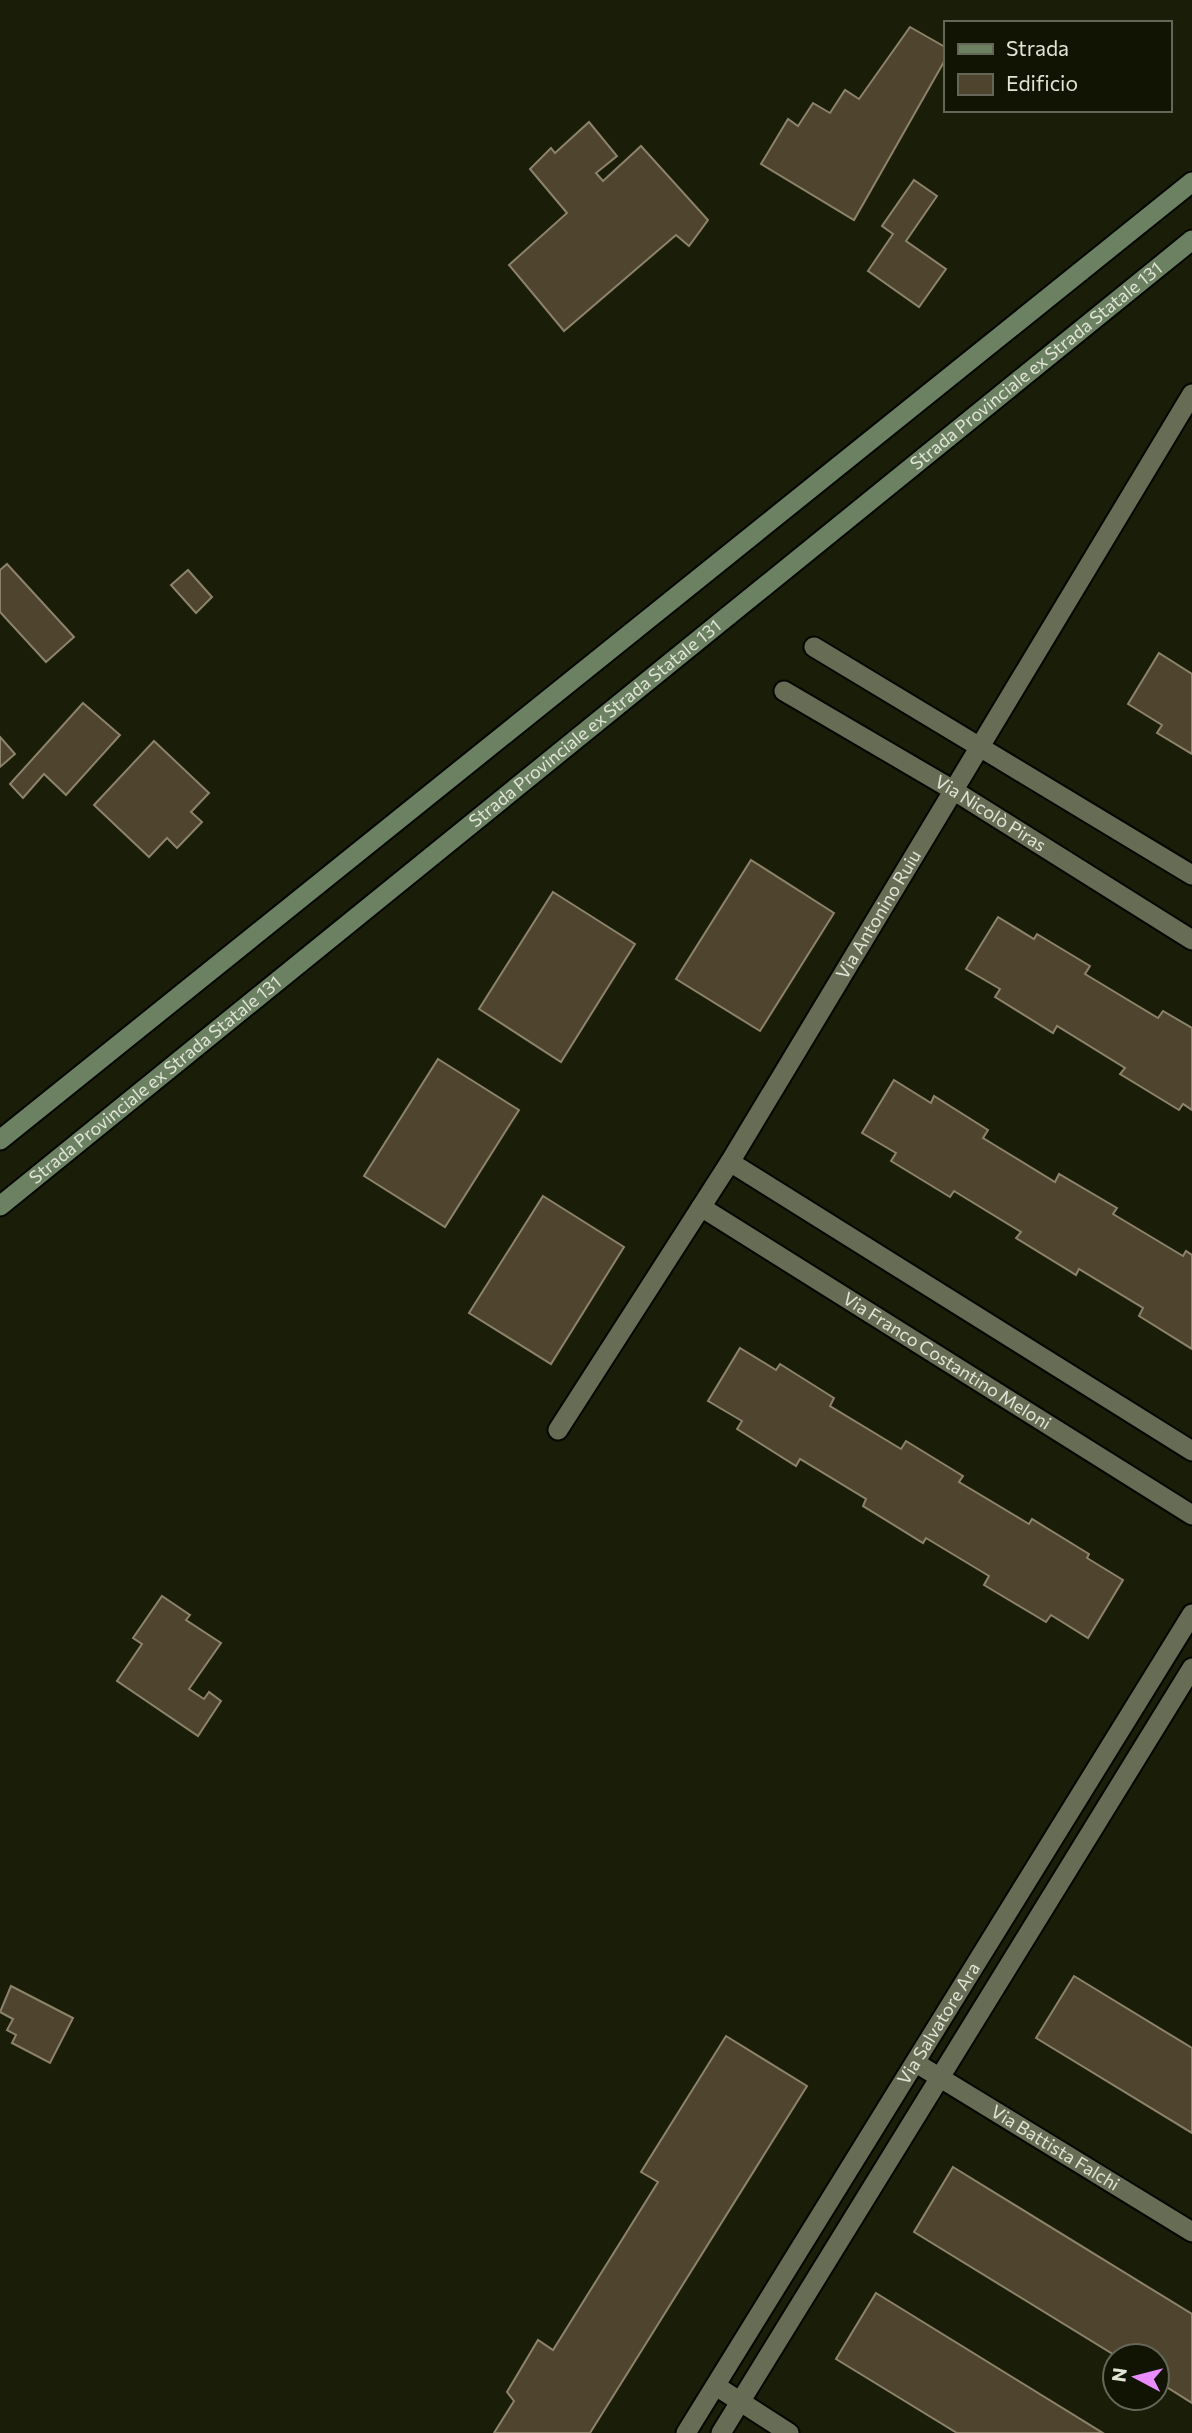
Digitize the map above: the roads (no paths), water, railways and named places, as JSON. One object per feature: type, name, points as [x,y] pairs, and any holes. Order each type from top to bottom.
[{"type":"main road","points":[[0,1140],[1192,182]]},
{"type":"main road","name":"Strada Provinciale ex Strada Statale 131","points":[[0,1206],[1192,240]]},
{"type":"street","name":"Via Antonino Ruiu","points":[[558,1430],[730,1162],[1192,394]]},
{"type":"street","points":[[814,647],[981,745],[1192,875]]},
{"type":"street","name":"Via Nicolò Piras","points":[[785,691],[953,790],[1192,940]]},
{"type":"street","points":[[730,1162],[1192,1451]]},
{"type":"street","name":"Via Franco Costantino Meloni","points":[[701,1208],[1192,1515]]},
{"type":"street","name":"Via Salvatore Ara","points":[[686,2433],[1192,1614]]},
{"type":"street","name":"Via Salvatore Ara","points":[[721,2433],[1192,1668]]},
{"type":"street","name":"Via Battista Falchi","points":[[916,2063],[1192,2232]]},
{"type":"street","points":[[716,2386],[789,2433]]}]
